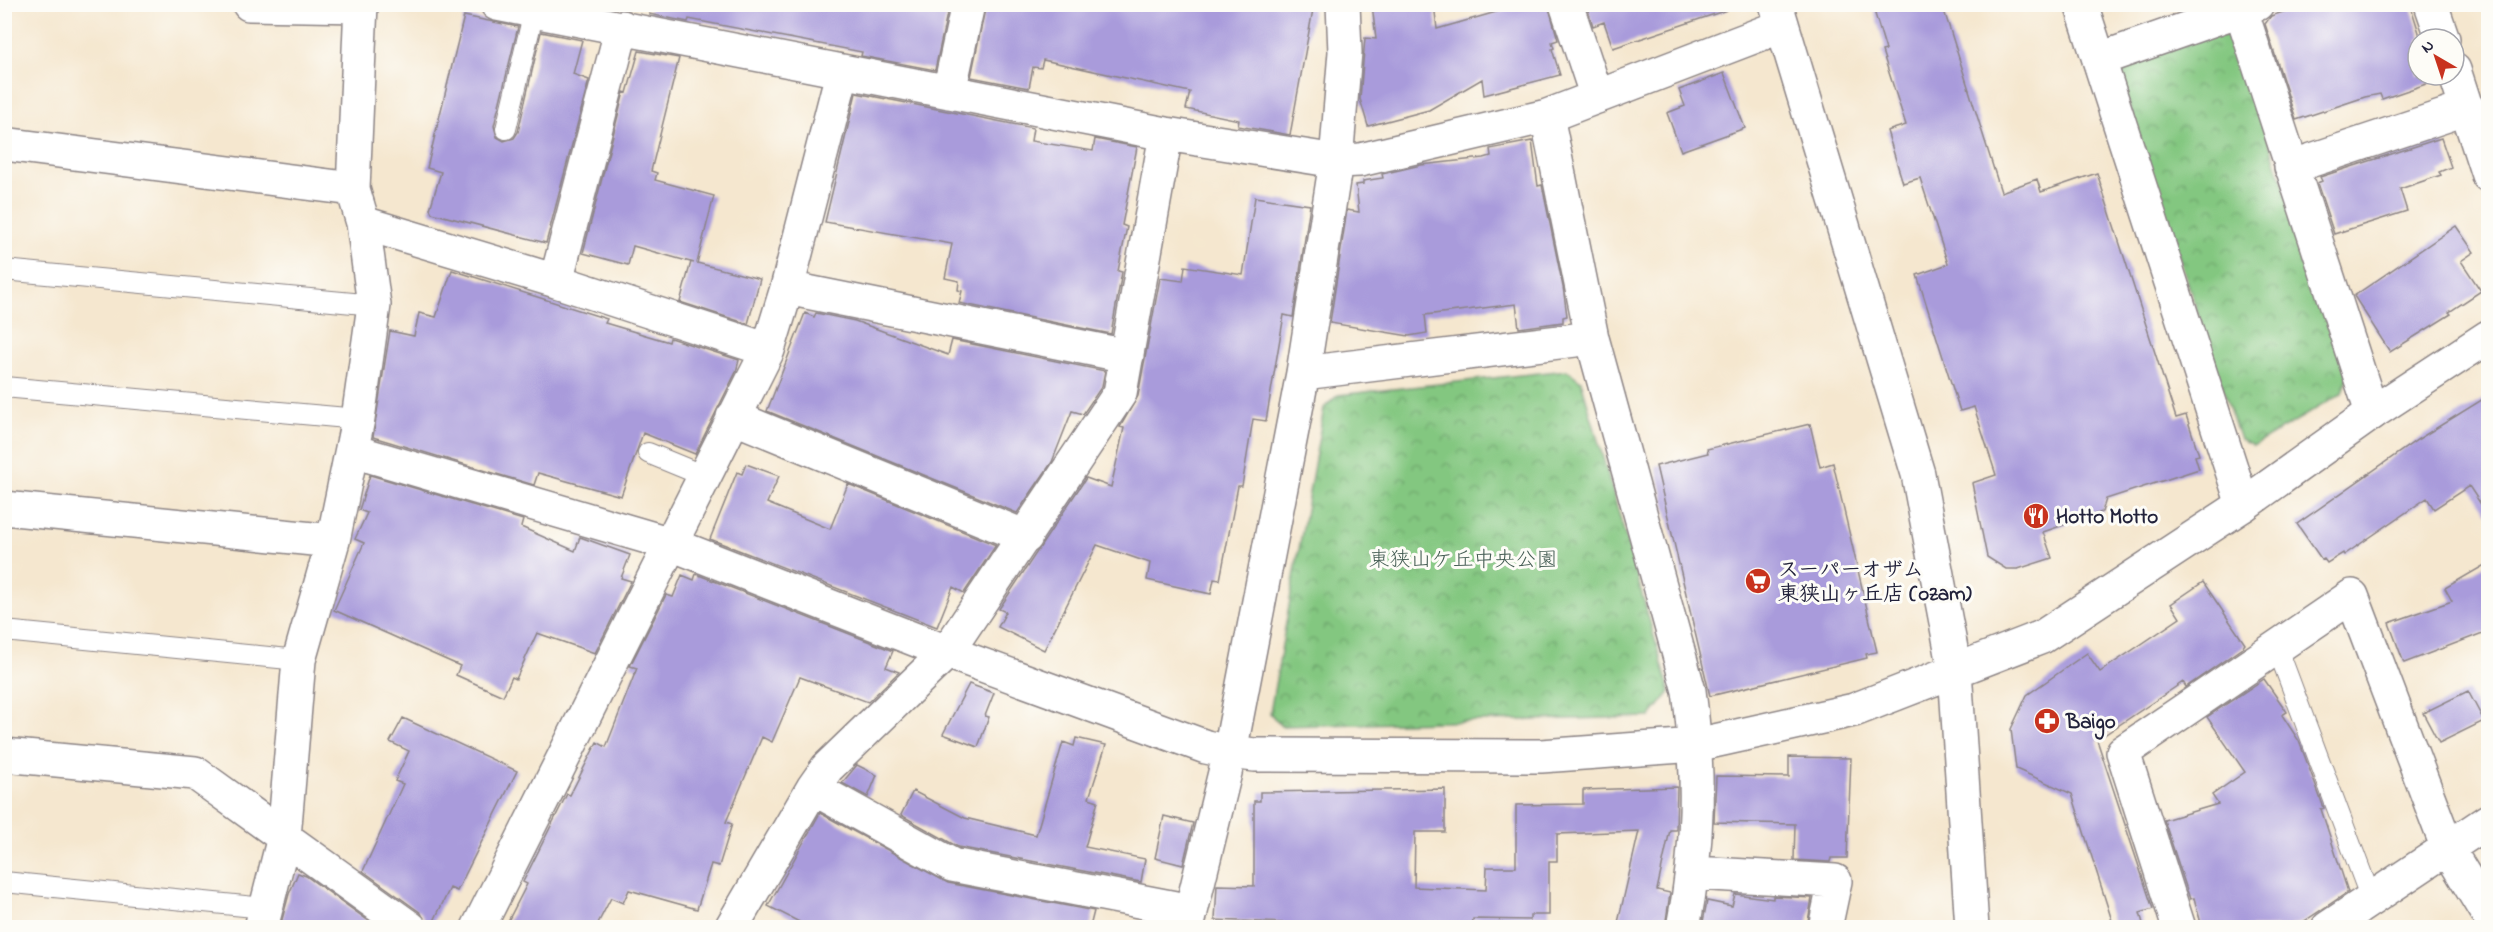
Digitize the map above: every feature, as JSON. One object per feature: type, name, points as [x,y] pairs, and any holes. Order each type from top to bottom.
[{"type":"street","points":[[249,4],[361,5],[353,189],[363,223],[374,305],[355,435],[333,541],[299,660],[284,837],[262,918]]},
{"type":"street","points":[[498,4],[843,73],[1166,134],[1336,160],[1360,160],[1547,116],[1597,98],[1779,15],[1918,474],[1955,670],[1972,927]]},
{"type":"street","points":[[949,92],[968,4]]},
{"type":"street","points":[[813,788],[952,865],[1189,919],[1230,752],[1303,373],[1336,160],[1345,52],[1343,4]]},
{"type":"street","points":[[1566,4],[1597,98]]},
{"type":"street","points":[[2081,4],[2242,505]]},
{"type":"street","points":[[2431,4],[2439,27]]},
{"type":"street","points":[[2100,59],[2249,7],[2291,167],[2372,413]]},
{"type":"street","points":[[556,281],[622,27]]},
{"type":"street","points":[[478,927],[768,350],[787,288],[843,73]]},
{"type":"street","points":[[2460,87],[2488,175]]},
{"type":"street","points":[[2291,167],[2468,108]]},
{"type":"street","points":[[1547,116],[1592,338],[1689,691],[1696,745],[1698,802],[1694,873],[1683,927]]},
{"type":"street","points":[[731,927],[827,768],[947,652],[1026,537],[1120,393],[1166,134]]},
{"type":"street","points":[[4,144],[353,189]]},
{"type":"street","points":[[363,223],[556,281],[768,350]]},
{"type":"street","points":[[787,288],[1127,356]]},
{"type":"street","points":[[355,435],[671,544],[947,652],[1206,747],[1255,755],[1541,756],[1696,745],[1854,710],[2042,637],[2242,505],[2372,413],[2488,337]]},
{"type":"street","points":[[1303,373],[1592,338]]},
{"type":"street","points":[[733,417],[1026,537]]},
{"type":"street","points":[[4,508],[333,541]]},
{"type":"street","points":[[2179,927],[2123,752],[2352,596],[2448,849],[2488,915]]},
{"type":"street","points":[[4,755],[195,773],[410,927]]},
{"type":"street","points":[[2328,927],[2488,821]]},
{"type":"street","points":[[1694,873],[1834,881],[1825,927]]},
{"type":"lane","points":[[506,129],[534,11]]},
{"type":"lane","points":[[4,270],[374,305]]},
{"type":"lane","points":[[4,387],[355,435]]},
{"type":"lane","points":[[648,453],[704,476]]},
{"type":"lane","points":[[4,631],[299,660]]},
{"type":"lane","points":[[2277,647],[2371,899]]},
{"type":"lane","points":[[4,882],[262,918]]},
{"type":"green space","points":[[2219,33],[2234,38],[2348,377],[2343,393],[2253,446],[2240,440],[2120,79],[2127,64]]},
{"type":"green space","name":"東狭山ケ丘中央公園","points":[[1567,370],[1581,381],[1670,692],[1650,717],[1281,726],[1270,713],[1324,408],[1338,395]]},
{"type":"building","points":[[651,4],[949,4],[935,70],[861,56],[862,52],[689,19],[688,22],[649,14]]},
{"type":"building","points":[[986,4],[1314,4],[1290,135],[1238,126],[1239,120],[1186,109],[1190,92],[1043,60],[1041,68],[1033,67],[1029,88],[971,77]]},
{"type":"building","points":[[1372,4],[1434,4],[1437,29],[1524,4],[1548,4],[1558,40],[1552,42],[1554,48],[1552,49],[1560,75],[1484,95],[1482,79],[1429,110],[1368,126],[1360,99],[1365,38],[1376,39]]},
{"type":"building","points":[[1586,4],[1726,4],[1727,10],[1613,48],[1604,22],[1593,26]]},
{"type":"building","points":[[1872,4],[1942,4],[2001,192],[2037,179],[2041,192],[2097,173],[2176,418],[2186,415],[2199,455],[2195,456],[2199,469],[2106,499],[2102,512],[2043,532],[2052,558],[2018,569],[2006,569],[1987,557],[1972,483],[1996,475],[1974,407],[1960,411],[1917,275],[1948,264],[1920,178],[1903,183],[1887,131],[1906,125],[1882,51],[1886,50]]},
{"type":"building","points":[[2307,4],[2410,4],[2417,27],[2406,27],[2406,87],[2417,87],[2382,99],[2380,94],[2365,97],[2296,120],[2265,24],[2271,16]]},
{"type":"building","points":[[464,16],[518,27],[494,126],[497,137],[504,141],[514,138],[518,132],[541,32],[582,40],[573,74],[589,80],[546,243],[432,213],[430,209],[441,172],[427,168]]},
{"type":"building","points":[[639,51],[679,58],[651,171],[657,173],[655,180],[714,196],[697,263],[760,279],[748,324],[680,302],[691,262],[633,246],[628,265],[583,253],[624,92],[627,93]]},
{"type":"building","points":[[1724,73],[1745,128],[1681,151],[1667,113],[1685,106],[1679,90]]},
{"type":"building","points":[[856,93],[1033,128],[1031,141],[1093,151],[1095,139],[1137,147],[1122,225],[1127,227],[1118,271],[1122,272],[1111,334],[959,303],[962,291],[958,290],[959,281],[945,278],[952,244],[825,222]]},
{"type":"building","points":[[2441,138],[2451,167],[2439,172],[2441,175],[2400,189],[2407,211],[2334,234],[2317,183],[2322,181],[2320,177]]},
{"type":"building","points":[[1532,141],[1538,186],[1542,185],[1563,287],[1567,316],[1563,317],[1563,322],[1519,328],[1516,304],[1425,315],[1427,333],[1409,336],[1330,323],[1347,210],[1359,212],[1356,185],[1363,184],[1363,181],[1383,178],[1382,174],[1421,165],[1484,158],[1491,156],[1490,149]]},
{"type":"building","points":[[1255,197],[1310,205],[1293,317],[1284,315],[1266,421],[1253,419],[1242,486],[1238,486],[1220,580],[1214,579],[1211,594],[1147,580],[1150,563],[1097,545],[1044,650],[998,627],[1006,612],[999,609],[1086,478],[1111,487],[1124,428],[1120,427],[1138,396],[1160,278],[1183,281],[1185,266],[1243,275]]},
{"type":"building","points":[[2456,226],[2474,252],[2461,261],[2481,291],[2449,312],[2451,314],[2390,352],[2354,296]]},
{"type":"building","points":[[452,270],[607,319],[605,323],[669,342],[670,338],[739,360],[736,372],[695,454],[643,433],[621,496],[538,473],[534,485],[373,437],[390,331],[414,336],[419,313],[436,317]]},
{"type":"building","points":[[805,313],[814,317],[816,313],[855,321],[948,355],[952,340],[1105,371],[1102,386],[1083,414],[1072,411],[1052,462],[1017,513],[767,411]]},
{"type":"building","points":[[2488,396],[2488,515],[2469,486],[2434,509],[2427,498],[2344,555],[2343,553],[2327,563],[2324,559],[2322,560],[2297,524],[2417,440]]},
{"type":"building","points":[[1810,424],[1820,467],[1833,463],[1877,652],[1866,654],[1867,658],[1710,696],[1656,466],[1708,453],[1707,449]]},
{"type":"building","points":[[746,464],[779,476],[767,503],[830,529],[848,484],[996,545],[964,593],[953,587],[937,627],[710,539],[737,472],[742,474]]},
{"type":"building","points":[[370,475],[523,520],[521,527],[575,551],[580,537],[630,555],[621,578],[631,581],[595,653],[537,633],[516,679],[512,677],[503,696],[456,675],[460,666],[334,610],[364,543],[355,539],[367,513],[359,510]]},
{"type":"building","points":[[2488,563],[2488,631],[2404,663],[2389,623],[2452,601],[2445,588]]},
{"type":"building","points":[[696,574],[893,651],[886,667],[899,672],[868,702],[800,677],[772,742],[762,737],[726,822],[732,824],[719,866],[711,864],[697,909],[629,890],[623,903],[611,898],[596,927],[505,927],[527,884],[523,882],[567,794],[570,795],[597,742],[606,747],[637,668],[630,666],[666,595],[673,597],[682,575],[694,580]]},
{"type":"building","points":[[2203,582],[2245,644],[2186,687],[2183,682],[2097,740],[2153,909],[2140,913],[2144,927],[2114,927],[2072,794],[2016,769],[2011,729],[2027,695],[2087,653],[2100,672],[2180,618],[2171,604]]},
{"type":"building","points":[[2264,679],[2287,712],[2282,715],[2299,741],[2324,808],[2321,809],[2348,892],[2303,922],[2287,927],[2202,927],[2194,898],[2190,899],[2164,820],[2218,804],[2212,795],[2245,772],[2207,717]]},
{"type":"building","points":[[969,684],[994,693],[985,716],[989,717],[978,747],[943,734]]},
{"type":"building","points":[[2468,691],[2484,721],[2439,743],[2423,713]]},
{"type":"building","points":[[403,718],[517,771],[457,891],[450,888],[431,927],[428,927],[421,913],[363,871],[403,784],[395,781],[409,751],[390,742]]},
{"type":"building","points":[[1076,738],[1106,745],[1089,798],[1098,801],[1085,847],[1145,859],[1141,882],[958,847],[901,815],[913,791],[965,818],[1036,835],[1063,742],[1074,746]]},
{"type":"building","points":[[1789,757],[1851,758],[1847,858],[1831,858],[1830,862],[1794,860],[1795,824],[1714,822],[1716,776],[1789,777]]},
{"type":"building","points":[[857,765],[877,775],[868,797],[842,783]]},
{"type":"building","points":[[1677,787],[1676,830],[1670,830],[1657,890],[1670,893],[1665,927],[1617,927],[1639,831],[1557,834],[1557,861],[1549,861],[1549,915],[1530,915],[1530,920],[1473,919],[1472,927],[1345,925],[1345,927],[1284,927],[1284,923],[1215,920],[1217,885],[1254,886],[1254,801],[1260,801],[1260,792],[1445,789],[1445,832],[1415,832],[1414,887],[1486,890],[1487,867],[1516,867],[1516,805],[1583,804],[1583,790]]},
{"type":"building","points":[[820,813],[948,883],[1094,911],[1090,927],[809,927],[768,906]]},
{"type":"building","points":[[1164,816],[1193,823],[1183,865],[1155,858]]},
{"type":"building","points":[[298,873],[306,876],[377,927],[280,927],[289,894]]},
{"type":"building","points":[[1735,894],[1773,899],[1773,896],[1812,898],[1807,927],[1702,927],[1707,901],[1732,906]]},
{"type":"place","name":"Hotto Motto","points":[[2036,516]]},
{"type":"place","name":"スーパーオザム 東狭山ヶ丘店 (ozam)","points":[[1758,581]]},
{"type":"place","name":"Baigo","points":[[2047,721]]}]
